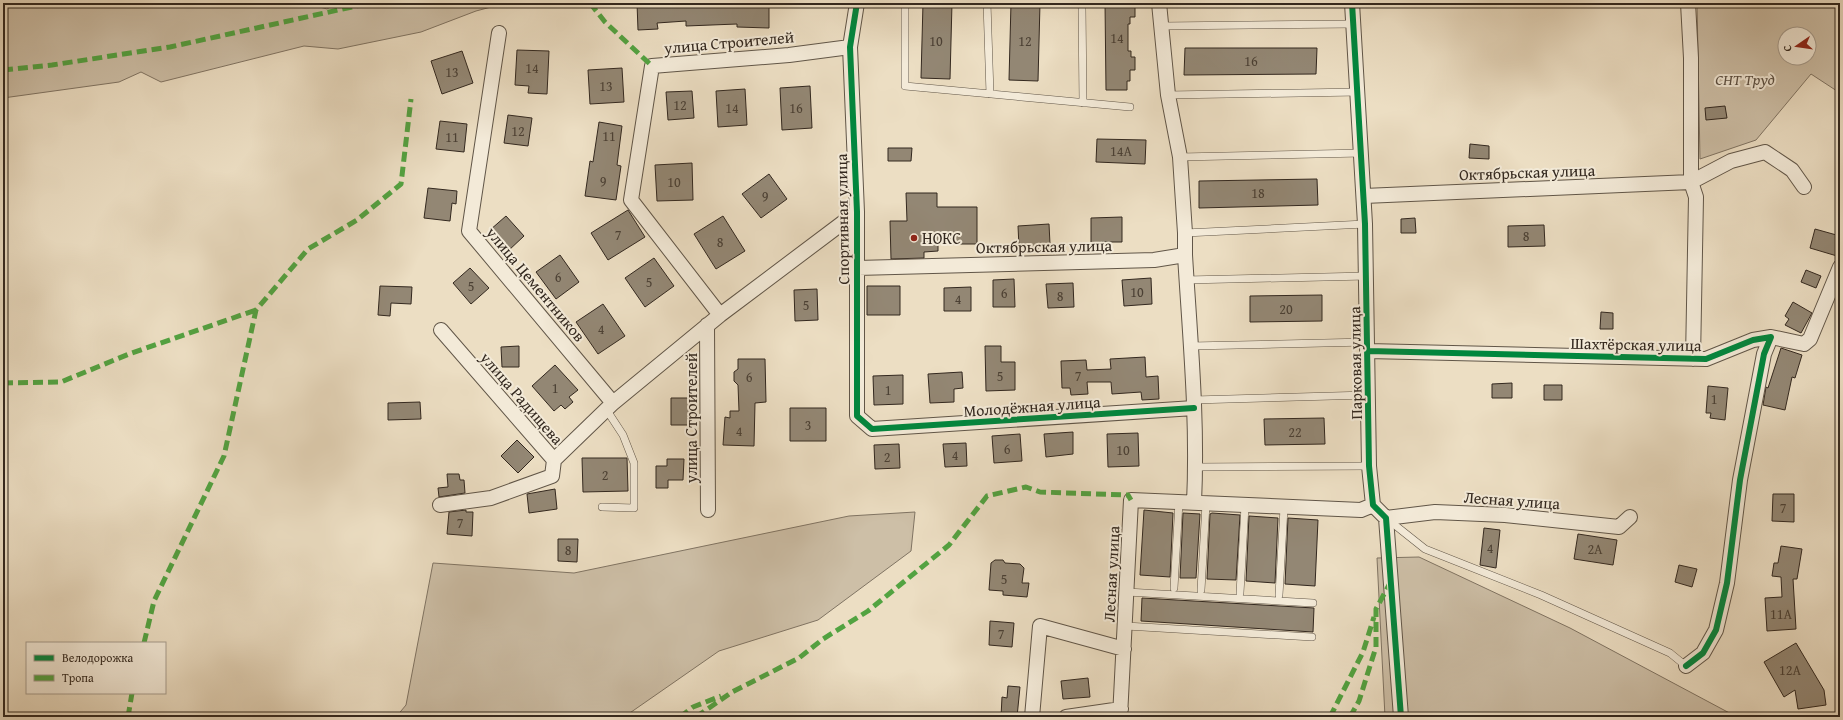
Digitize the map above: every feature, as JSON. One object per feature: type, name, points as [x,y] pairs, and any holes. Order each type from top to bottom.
[{"type":"street","name":"Спортивная улица","points":[[857,3],[850,47],[857,212],[857,416],[872,429]]},
{"type":"street","points":[[1160,3],[1168,95],[1180,157],[1194,404],[1196,467],[1200,503]]},
{"type":"street","name":"Парковая улица","points":[[1352,3],[1364,196],[1369,466],[1373,505]]},
{"type":"street","points":[[1688,3],[1691,58],[1691,182],[1696,196],[1693,359]]},
{"type":"street","name":"улица Цементников","points":[[499,33],[469,231],[609,406]]},
{"type":"street","name":"улица Строителей","points":[[720,314],[631,200],[652,66],[789,56],[850,47]]},
{"type":"street","points":[[1691,182],[1731,161],[1766,152],[1792,170],[1804,187]]},
{"type":"street","name":"Октябрьская улица","points":[[1364,196],[1691,182]]},
{"type":"street","points":[[554,460],[609,406],[720,314],[857,212]]},
{"type":"street","name":"Октябрьская улица","points":[[857,268],[1154,260],[1185,255]]},
{"type":"street","name":"Шахтёрская улица","points":[[1367,347],[1706,359],[1753,340],[1771,337],[1804,344],[1810,339],[1840,267]]},
{"type":"street","name":"улица Строителей","points":[[707,325],[708,510]]},
{"type":"street","name":"улица Радищева","points":[[440,505],[491,498],[539,482],[552,476],[554,460],[441,330]]},
{"type":"street","points":[[1686,666],[1703,653],[1716,630],[1727,583],[1740,480],[1764,354],[1771,337]]},
{"type":"street","name":"Молодёжная улица","points":[[872,429],[1194,404]]},
{"type":"street","name":"Лесная улица","points":[[1066,717],[1121,713],[1131,500],[1179,502]]},
{"type":"street","points":[[1179,502],[1284,508],[1361,510],[1373,505],[1386,518],[1401,717]]},
{"type":"street","name":"Лесная улица","points":[[1386,518],[1443,512],[1505,515],[1619,527],[1630,517]]},
{"type":"street","name":"Лесная улица","points":[[1032,717],[1040,626],[1124,649]]},
{"type":"lane","points":[[904,3],[905,86],[1130,107]]},
{"type":"lane","points":[[987,3],[990,94]]},
{"type":"lane","points":[[1079,3],[1082,7],[1083,103]]},
{"type":"lane","points":[[1162,26],[1353,24]]},
{"type":"lane","points":[[1168,95],[1358,92]]},
{"type":"lane","points":[[1180,157],[1362,153]]},
{"type":"lane","points":[[1185,232],[1365,224]]},
{"type":"lane","points":[[1186,280],[1366,276]]},
{"type":"lane","points":[[1191,346],[1367,347]]},
{"type":"lane","points":[[1194,404],[1368,395]]},
{"type":"lane","points":[[602,507],[634,508],[634,463],[609,406]]},
{"type":"lane","points":[[1196,467],[1369,466]]},
{"type":"lane","points":[[1174,588],[1179,502]]},
{"type":"lane","points":[[1200,503],[1201,590]]},
{"type":"lane","points":[[1240,593],[1245,506]]},
{"type":"lane","points":[[1279,595],[1284,508]]},
{"type":"lane","points":[[1386,518],[1425,549],[1541,595],[1670,653],[1686,666]]},
{"type":"lane","points":[[1127,592],[1314,603]]},
{"type":"lane","points":[[1126,626],[1312,637]]},
{"type":"green space","points":[[3,3],[306,3],[327,9],[337,3],[416,3],[418,5],[420,3],[506,3],[476,11],[421,32],[338,49],[304,46],[161,82],[141,72],[119,82],[3,98]]},
{"type":"green space","name":"СНТ Труд","points":[[1697,3],[1840,3],[1840,93],[1811,74],[1756,140],[1700,159]]},
{"type":"green space","points":[[915,512],[911,551],[818,620],[719,651],[624,717],[396,717],[406,705],[433,563],[574,573],[849,516]]},
{"type":"green space","points":[[1419,557],[1570,628],[1737,717],[1385,717],[1377,558]]},
{"type":"building","points":[[637,3],[769,3],[769,28],[737,27],[737,24],[686,26],[686,21],[657,23],[658,29],[638,30]]},
{"type":"building","points":[[923,3],[952,3],[950,79],[921,78]]},
{"type":"building","points":[[1011,3],[1040,3],[1038,81],[1009,80]]},
{"type":"building","points":[[1105,3],[1129,3],[1129,5],[1135,5],[1135,17],[1130,17],[1130,24],[1128,24],[1128,51],[1131,51],[1131,57],[1135,57],[1135,70],[1130,70],[1130,81],[1127,81],[1127,90],[1106,90]]},
{"type":"building","points":[[1185,48],[1317,48],[1316,74],[1184,75]]},
{"type":"building","points":[[517,50],[549,51],[547,94],[528,93],[529,86],[515,85]]},
{"type":"building","points":[[462,51],[473,83],[442,94],[431,61]]},
{"type":"building","points":[[622,68],[624,102],[590,104],[588,70]]},
{"type":"building","points":[[810,86],[812,128],[782,130],[780,88]]},
{"type":"building","points":[[745,89],[747,125],[718,127],[716,91]]},
{"type":"building","points":[[692,91],[694,118],[668,120],[666,92]]},
{"type":"building","points":[[1725,106],[1727,118],[1706,120],[1705,108]]},
{"type":"building","points":[[508,115],[532,118],[528,146],[504,143]]},
{"type":"building","points":[[440,121],[467,124],[464,152],[436,149]]},
{"type":"building","points":[[599,122],[622,126],[617,165],[621,166],[616,200],[585,196],[590,161],[593,162]]},
{"type":"building","points":[[1097,139],[1146,140],[1145,164],[1096,162]]},
{"type":"building","points":[[1470,144],[1489,146],[1489,159],[1469,158]]},
{"type":"building","points":[[888,148],[912,148],[911,161],[888,161]]},
{"type":"building","points":[[692,163],[693,200],[657,201],[655,165]]},
{"type":"building","points":[[769,174],[787,199],[761,218],[742,194]]},
{"type":"building","points":[[1317,179],[1318,205],[1199,208],[1199,181]]},
{"type":"building","points":[[428,188],[457,191],[456,204],[452,203],[450,221],[424,218]]},
{"type":"building","name":"НОКС","points":[[906,193],[937,193],[937,207],[977,207],[977,244],[938,244],[938,251],[924,252],[924,258],[891,259],[890,221],[907,221]]},
{"type":"building","points":[[628,210],[645,237],[608,260],[591,233]]},
{"type":"building","points":[[506,216],[524,236],[508,251],[490,230]]},
{"type":"building","points":[[723,216],[745,251],[716,269],[694,234]]},
{"type":"building","points":[[1122,217],[1122,242],[1102,242],[1103,248],[1091,248],[1091,218]]},
{"type":"building","points":[[1415,218],[1416,233],[1401,233],[1401,219]]},
{"type":"building","points":[[1049,224],[1050,244],[1044,244],[1045,249],[1026,250],[1026,246],[1019,247],[1018,226]]},
{"type":"building","points":[[1544,225],[1545,246],[1508,247],[1508,226]]},
{"type":"building","points":[[1815,229],[1840,236],[1837,256],[1810,248]]},
{"type":"building","points":[[560,255],[579,282],[556,299],[536,272]]},
{"type":"building","points":[[654,258],[674,286],[645,307],[625,278]]},
{"type":"building","points":[[470,268],[489,288],[471,304],[453,283]]},
{"type":"building","points":[[1806,270],[1821,276],[1816,288],[1801,282]]},
{"type":"building","points":[[1151,278],[1152,304],[1124,306],[1122,280]]},
{"type":"building","points":[[1014,279],[1015,307],[993,307],[993,280]]},
{"type":"building","points":[[1073,283],[1074,307],[1048,308],[1046,284]]},
{"type":"building","points":[[380,286],[412,287],[411,304],[391,303],[390,316],[378,315]]},
{"type":"building","points":[[867,286],[900,286],[900,315],[867,315]]},
{"type":"building","points":[[971,287],[971,311],[944,311],[944,288]]},
{"type":"building","points":[[817,289],[818,320],[795,321],[794,290]]},
{"type":"building","points":[[1322,295],[1322,321],[1250,322],[1250,296]]},
{"type":"building","points":[[1793,302],[1812,313],[1801,333],[1785,325],[1789,319],[1785,316]]},
{"type":"building","points":[[603,304],[625,336],[598,354],[576,322]]},
{"type":"building","points":[[1601,312],[1613,313],[1613,329],[1600,329]]},
{"type":"building","points":[[519,346],[519,367],[502,367],[501,347]]},
{"type":"building","points":[[985,346],[1001,346],[1001,362],[1015,362],[1015,390],[986,391]]},
{"type":"building","points":[[1781,348],[1802,355],[1795,378],[1792,377],[1785,410],[1763,405],[1766,387],[1768,388]]},
{"type":"building","points":[[1145,357],[1146,377],[1158,376],[1159,399],[1142,400],[1141,392],[1112,394],[1111,382],[1087,382],[1088,394],[1071,395],[1070,388],[1062,388],[1061,361],[1086,360],[1087,370],[1111,369],[1110,359]]},
{"type":"building","points":[[738,359],[765,359],[766,402],[755,403],[754,446],[723,445],[725,417],[730,418],[730,411],[739,411],[738,385],[734,381],[734,372],[738,369]]},
{"type":"building","points":[[555,365],[578,390],[569,397],[573,402],[565,409],[561,405],[554,411],[532,386]]},
{"type":"building","points":[[962,372],[963,388],[954,389],[954,402],[930,403],[928,374]]},
{"type":"building","points":[[903,375],[903,404],[874,405],[873,376]]},
{"type":"building","points":[[1512,383],[1512,398],[1492,398],[1492,384]]},
{"type":"building","points":[[1544,385],[1562,385],[1562,400],[1544,400]]},
{"type":"building","points":[[1708,386],[1728,388],[1725,420],[1710,418],[1711,413],[1706,413]]},
{"type":"building","points":[[671,398],[689,398],[688,425],[671,425]]},
{"type":"building","points":[[420,402],[421,419],[388,420],[388,403]]},
{"type":"building","points":[[790,408],[826,408],[826,441],[790,441]]},
{"type":"building","points":[[1324,418],[1325,444],[1265,445],[1264,419]]},
{"type":"building","points":[[1073,432],[1073,454],[1046,457],[1044,434]]},
{"type":"building","points":[[1138,433],[1139,466],[1108,467],[1107,434]]},
{"type":"building","points":[[1020,434],[1022,461],[994,463],[992,436]]},
{"type":"building","points":[[517,440],[534,457],[518,473],[501,456]]},
{"type":"building","points":[[966,443],[967,466],[945,467],[943,444]]},
{"type":"building","points":[[899,444],[900,468],[875,469],[874,445]]},
{"type":"building","points":[[582,458],[627,458],[628,491],[583,492]]},
{"type":"building","points":[[667,459],[684,459],[683,480],[668,480],[668,488],[656,488],[656,466],[667,466]]},
{"type":"building","points":[[447,474],[459,474],[460,480],[464,480],[465,493],[439,497],[438,488],[448,487]]},
{"type":"building","points":[[555,489],[557,509],[529,513],[527,494]]},
{"type":"building","points":[[1773,494],[1794,494],[1794,522],[1772,521]]},
{"type":"building","points":[[466,510],[466,512],[473,512],[472,536],[447,534],[449,512]]},
{"type":"building","points":[[1144,510],[1173,513],[1170,577],[1140,575]]},
{"type":"building","points":[[1183,513],[1200,514],[1196,578],[1180,578]]},
{"type":"building","points":[[1210,514],[1240,515],[1236,580],[1207,579]]},
{"type":"building","points":[[1249,516],[1278,518],[1275,583],[1246,581]]},
{"type":"building","points":[[1288,518],[1318,520],[1315,586],[1285,584]]},
{"type":"building","points":[[1484,528],[1500,530],[1496,568],[1480,565]]},
{"type":"building","points":[[1578,534],[1617,540],[1613,565],[1574,559]]},
{"type":"building","points":[[558,539],[578,539],[577,562],[558,561]]},
{"type":"building","points":[[1781,546],[1802,549],[1797,579],[1793,579],[1796,629],[1767,631],[1765,598],[1782,597],[1781,577],[1772,576],[1774,563],[1778,563]]},
{"type":"building","points":[[995,560],[1003,560],[1005,563],[1020,564],[1024,568],[1022,583],[1029,583],[1027,597],[1003,595],[1003,591],[989,590],[991,563]]},
{"type":"building","points":[[1679,565],[1697,569],[1692,587],[1675,582]]},
{"type":"building","points":[[1142,598],[1314,608],[1313,632],[1141,621]]},
{"type":"building","points":[[990,621],[1014,623],[1012,647],[989,645]]},
{"type":"building","points":[[1796,643],[1824,690],[1826,705],[1798,709],[1795,690],[1784,697],[1764,662]]},
{"type":"building","points":[[1088,678],[1090,697],[1063,699],[1061,681]]},
{"type":"building","points":[[1008,686],[1020,687],[1017,717],[1001,717],[1002,697],[1007,698]]},
{"type":"marked path","points":[[3,70],[52,65],[170,47],[370,3]]},
{"type":"marked path","points":[[590,3],[605,22],[652,66]]},
{"type":"marked path","points":[[144,642],[154,601],[224,456],[256,310],[308,249],[357,220],[401,184],[411,99]]},
{"type":"marked path","points":[[3,383],[61,382],[129,354],[256,310]]},
{"type":"marked path","points":[[696,717],[732,692],[799,658],[823,639],[868,611],[949,545],[987,496],[1026,487],[1040,492],[1128,495],[1131,500]]},
{"type":"marked path","points":[[1350,717],[1359,701],[1376,647],[1376,609],[1390,583]]},
{"type":"marked path","points":[[1330,717],[1363,652],[1374,617]]},
{"type":"marked path","points":[[128,717],[132,694]]},
{"type":"marked path","points":[[680,717],[693,707],[721,696]]},
{"type":"cycle path","points":[[857,3],[850,47],[857,212],[857,416],[872,429],[1194,408]]},
{"type":"cycle path","points":[[1352,3],[1365,224],[1369,466],[1373,505],[1386,518],[1401,717]]},
{"type":"cycle path","points":[[1368,351],[1706,359],[1753,340],[1771,337],[1764,354],[1740,480],[1727,583],[1716,630],[1703,653],[1686,666]]},
{"type":"place","name":"НОКС","points":[[914,238]]}]
